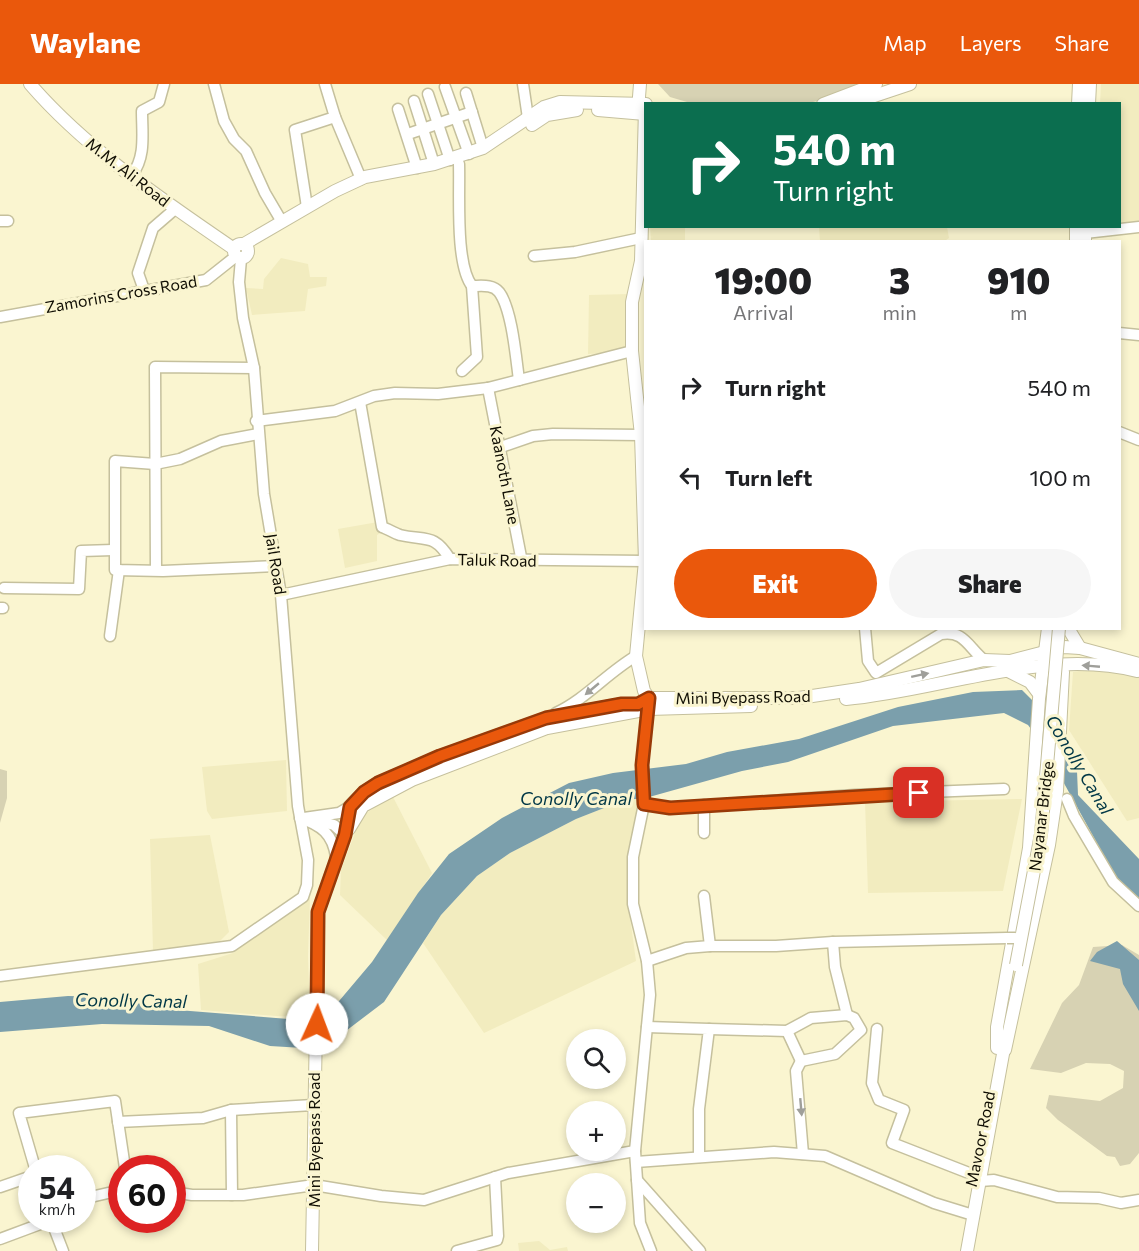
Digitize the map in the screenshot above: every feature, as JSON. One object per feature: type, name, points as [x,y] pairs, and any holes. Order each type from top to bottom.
[{"type":"main road","name":"M.M. Ali Road","points":[[30,84],[64,119],[132,175],[175,209],[241,252]]},
{"type":"main road","points":[[639,84],[644,108],[641,261],[632,302],[632,351],[642,416],[640,435],[644,536]]},
{"type":"main road","points":[[644,102],[646,84]]},
{"type":"main road","points":[[828,102],[876,84]]},
{"type":"main road","points":[[856,102],[910,84]]},
{"type":"main road","points":[[1078,102],[1079,84]]},
{"type":"main road","points":[[1089,102],[1090,84]]},
{"type":"main road","points":[[241,252],[308,211],[367,181],[454,162],[475,153],[544,107],[560,102],[644,108]]},
{"type":"main road","points":[[475,153],[494,150],[547,115],[562,111],[644,108]]},
{"type":"main road","points":[[241,252],[282,222],[361,179],[454,162]]},
{"type":"main road","points":[[644,572],[636,656],[649,704]]},
{"type":"main road","points":[[1001,1049],[998,1028],[1029,848],[1039,697],[1048,630]]},
{"type":"main road","name":"Nayanar Bridge","points":[[1016,965],[1041,834],[1059,630]]},
{"type":"main road","points":[[1001,1049],[1013,1022],[1054,813],[1062,795],[1061,738],[1066,630]]},
{"type":"main road","points":[[1067,630],[1080,648]]},
{"type":"main road","name":"Mini Byepass Road","points":[[312,1251],[318,912],[345,835],[350,807],[364,792],[378,783],[440,756],[546,718],[622,704],[799,698],[859,690],[984,660],[1010,661],[1045,652],[1063,659],[1080,648],[1138,667]]},
{"type":"main road","points":[[345,835],[363,806],[412,780],[547,728],[649,704],[788,704],[860,698],[1043,665],[1138,667]]},
{"type":"main road","points":[[1009,671],[1030,682],[1039,697]]},
{"type":"main road","points":[[1032,808],[1038,819],[1043,821],[1054,813]]},
{"type":"main road","name":"Mavoor Road","points":[[960,1251],[970,1215],[1016,965]]},
{"type":"main road","name":"Mavoor Road","points":[[967,1251],[970,1215]]},
{"type":"street","points":[[132,175],[139,166],[143,152],[142,111],[159,102],[164,84]]},
{"type":"street","points":[[214,84],[224,121],[234,139],[246,151],[264,193],[282,222]]},
{"type":"street","points":[[325,84],[335,117],[361,179]]},
{"type":"street","points":[[523,84],[528,118]]},
{"type":"street","points":[[445,87],[456,117],[475,153]]},
{"type":"street","points":[[466,93],[472,112],[475,153]]},
{"type":"street","points":[[428,94],[454,162],[460,252],[466,277],[472,286],[477,357],[462,371]]},
{"type":"street","points":[[414,101],[434,164]]},
{"type":"street","points":[[398,109],[408,134],[417,168]]},
{"type":"street","points":[[408,134],[472,112]]},
{"type":"street","points":[[307,207],[295,130],[335,117]]},
{"type":"street","points":[[144,290],[138,273],[153,228],[175,209]]},
{"type":"street","points":[[1082,234],[1139,228]]},
{"type":"street","points":[[534,256],[575,252],[641,238]]},
{"type":"street","name":"Zamorins Cross Road","points":[[0,317],[206,280],[241,252]]},
{"type":"street","name":"Jail Road","points":[[0,976],[232,946],[303,897],[307,885],[308,860],[300,818],[281,595],[256,421],[254,368],[243,318],[239,282],[241,252]]},
{"type":"street","points":[[472,286],[489,286],[499,292],[510,321],[519,380]]},
{"type":"street","points":[[1121,333],[1139,335]]},
{"type":"street","points":[[256,421],[335,411],[395,393],[438,394],[488,388],[632,351]]},
{"type":"street","points":[[156,570],[155,367],[254,368]]},
{"type":"street","name":"Kaanoth Lane","points":[[488,388],[522,562]]},
{"type":"street","points":[[360,402],[382,527],[400,535],[426,537],[442,545],[450,559]]},
{"type":"street","points":[[1121,433],[1139,440]]},
{"type":"street","points":[[258,434],[221,441],[186,458],[155,464],[115,460],[113,550],[115,570],[276,566]]},
{"type":"street","points":[[501,447],[533,436],[553,434],[640,435]]},
{"type":"street","points":[[4,588],[79,590],[81,551],[113,550]]},
{"type":"street","name":"Taluk Road","points":[[281,595],[450,559],[522,562],[644,561]]},
{"type":"street","points":[[110,636],[119,570]]},
{"type":"street","points":[[865,630],[868,661],[876,673],[941,634],[951,632],[964,637],[974,652],[984,660]]},
{"type":"street","points":[[546,718],[571,706],[615,669],[636,656]]},
{"type":"street","points":[[649,704],[642,765],[644,804],[633,857],[633,904],[647,960],[650,995],[636,1156],[640,1223],[651,1251]]},
{"type":"street","points":[[644,804],[670,808],[1004,789]]},
{"type":"street","points":[[1062,795],[1113,882],[1139,906]]},
{"type":"street","points":[[704,805],[704,833]]},
{"type":"street","points":[[300,818],[339,813],[350,807]]},
{"type":"street","points":[[300,818],[334,825],[345,835]]},
{"type":"street","points":[[300,818],[314,823],[328,833],[336,857]]},
{"type":"street","points":[[704,896],[710,946]]},
{"type":"street","points":[[647,960],[686,948],[710,946],[1014,938]]},
{"type":"street","points":[[833,942],[835,967],[847,1015]]},
{"type":"street","points":[[647,1027],[787,1031],[811,1018],[847,1015],[854,1018],[861,1030],[835,1054],[801,1061]]},
{"type":"street","points":[[699,1157],[699,1109],[709,1029]]},
{"type":"street","points":[[877,1029],[872,1083],[879,1100],[904,1110],[892,1143],[977,1178],[1057,1197],[1099,1198],[1121,1203],[1139,1200]]},
{"type":"street","points":[[787,1031],[801,1061]]},
{"type":"street","points":[[801,1061],[796,1071],[803,1154]]},
{"type":"street","points":[[31,1155],[19,1113],[114,1101],[123,1155]]},
{"type":"street","points":[[118,1122],[202,1118],[231,1110],[314,1105]]},
{"type":"street","points":[[231,1110],[232,1195]]},
{"type":"street","points":[[186,1194],[232,1195],[314,1185],[381,1196],[424,1200],[495,1177],[554,1164],[636,1156],[699,1157],[774,1152],[825,1156],[933,1203],[970,1215]]},
{"type":"street","points":[[457,1251],[496,1240],[498,1236],[495,1177]]},
{"type":"street","points":[[637,1180],[700,1251]]},
{"type":"street","points":[[0,1187],[18,1181]]},
{"type":"street","points":[[0,1239],[18,1232]]},
{"type":"street","points":[[56,1233],[63,1251]]},
{"type":"shaded area","points":[[658,84],[857,84],[813,102],[687,102],[670,97]]},
{"type":"shaded area","points":[[1101,84],[1139,84],[1139,222],[1121,224],[1121,102],[1100,102]]},
{"type":"shaded area","points":[[650,228],[685,228],[685,240],[651,240]]},
{"type":"shaded area","points":[[819,228],[947,228],[949,238],[946,240],[820,240]]},
{"type":"shaded area","points":[[281,258],[308,264],[310,277],[327,277],[326,286],[308,289],[305,311],[252,315],[246,288],[263,289],[264,279]]},
{"type":"shaded area","points":[[630,294],[632,352],[588,354],[589,295]]},
{"type":"shaded area","points":[[378,522],[380,533],[377,535],[377,561],[345,568],[338,529]]},
{"type":"shaded area","points":[[1101,667],[1139,675],[1139,818],[1127,821],[1069,730],[1073,672]]},
{"type":"shaded area","points":[[286,760],[287,811],[212,819],[207,811],[202,767]]},
{"type":"shaded area","points":[[0,769],[7,771],[7,798],[0,823]]},
{"type":"shaded area","points":[[392,795],[432,873],[388,941],[340,895],[341,870],[361,817]]},
{"type":"shaded area","points":[[627,799],[642,799],[628,903],[636,961],[484,1033],[423,943],[441,915],[477,876],[510,853],[576,819]]},
{"type":"shaded area","points":[[1022,799],[1003,891],[868,893],[865,802]]},
{"type":"shaded area","points":[[210,835],[229,932],[220,941],[153,952],[150,839]]},
{"type":"shaded area","points":[[310,898],[308,956],[310,1014],[306,1017],[276,1016],[201,1010],[198,964],[233,953]]},
{"type":"shaded area","points":[[1122,945],[1139,955],[1139,1153],[1130,1164],[1120,1166],[1115,1157],[1107,1156],[1058,1120],[1046,1108],[1049,1095],[1100,1101],[1123,1088],[1124,1071],[1110,1064],[1086,1063],[1061,1073],[1030,1069],[1062,1003],[1079,985],[1093,947]]},
{"type":"shaded area","points":[[539,1241],[550,1250],[567,1247],[568,1251],[519,1251],[518,1243]]},
{"type":"water","name":"Conolly Canal","points":[[1022,690],[1041,709],[1077,771],[1078,795],[1139,859],[1139,899],[1115,876],[1043,745],[1028,725],[1004,713],[893,726],[788,762],[742,771],[642,799],[627,799],[576,819],[510,853],[477,876],[441,915],[384,1002],[330,1043],[303,1048],[270,1046],[209,1026],[102,1024],[0,1032],[0,1002],[68,996],[110,997],[165,1009],[301,1020],[334,1007],[372,962],[418,893],[449,854],[502,818],[569,783],[613,773],[686,764],[727,752],[799,739],[898,707],[973,692]]},
{"type":"water","points":[[1117,941],[1139,960],[1139,1011],[1123,984],[1120,969],[1090,961],[1097,952]]},
{"type":"route","points":[[317,1024],[318,912],[345,835],[350,807],[364,792],[378,783],[408,772],[440,756],[546,718],[622,704],[638,704],[649,698],[642,765],[644,804],[670,808],[855,795],[919,793]]}]
